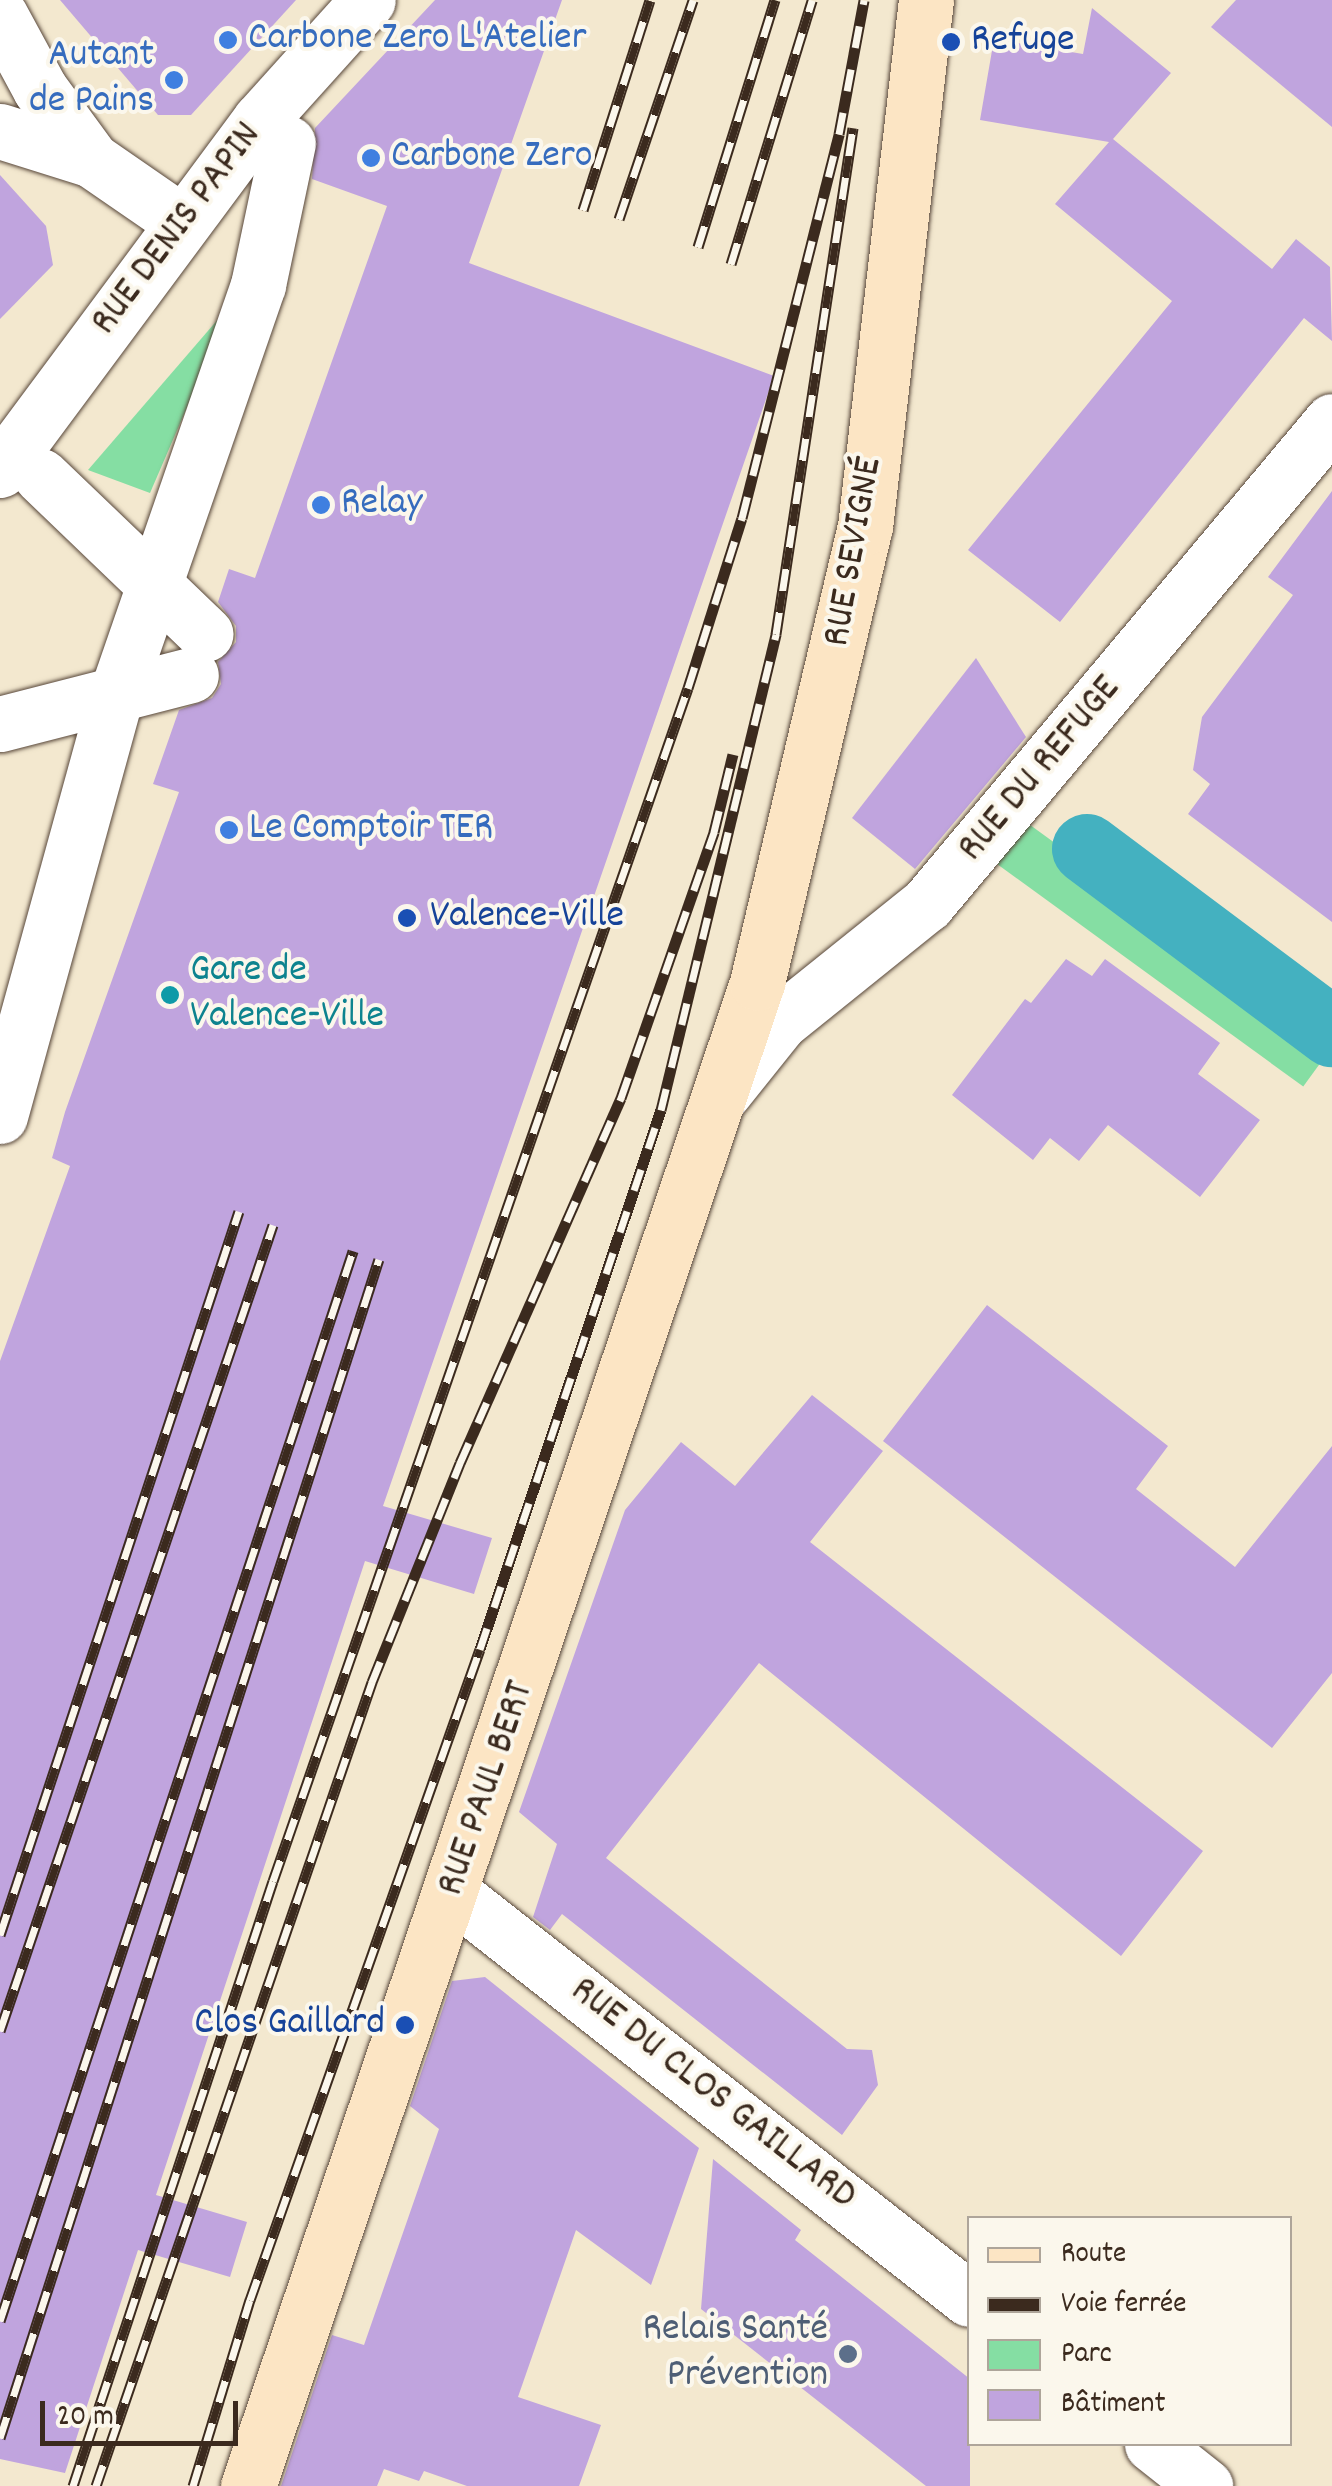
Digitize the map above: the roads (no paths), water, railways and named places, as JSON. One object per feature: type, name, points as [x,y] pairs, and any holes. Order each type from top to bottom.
[{"type":"street","name":"RUE DENIS PAPIN","points":[[20,473],[182,222],[260,120],[368,0]]},
{"type":"street","name":"RUE SEVIGNÉ","points":[[724,1092],[757,983],[862,546],[926,0]]},
{"type":"street","points":[[0,16],[40,90],[92,160]]},
{"type":"street","points":[[0,130],[92,160],[182,222]]},
{"type":"street","points":[[0,1116],[116,695],[258,285],[288,143]]},
{"type":"street","name":"RUE DU REFUGE","points":[[724,1092],[780,1022],[927,904],[1332,421]]},
{"type":"street","points":[[0,724],[116,695],[199,655],[153,582],[20,473]]},
{"type":"street","name":"RUE PAUL BERT","points":[[248,2486],[306,2304],[452,1893],[724,1092]]},
{"type":"street","name":"RUE DU CLOS GAILLARD","points":[[452,1893],[967,2298]]},
{"type":"street","points":[[1155,2446],[1205,2486]]},
{"type":"waterway","points":[[1087,849],[1332,1032]]},
{"type":"railway","points":[[583,210],[650,0]]},
{"type":"railway","points":[[619,219],[693,0]]},
{"type":"railway","points":[[698,247],[775,0]]},
{"type":"railway","points":[[731,264],[812,0]]},
{"type":"railway","points":[[73,2486],[273,1881],[688,688],[742,518],[839,134],[864,0]]},
{"type":"railway","points":[[193,2486],[250,2300],[480,1649],[661,1110],[776,634],[853,128]]},
{"type":"railway","points":[[96,2486],[372,1682],[460,1463],[621,1098],[714,832],[733,754]]},
{"type":"railway","points":[[0,1935],[239,1211]]},
{"type":"railway","points":[[0,2031],[273,1225]]},
{"type":"railway","points":[[0,2321],[353,1251]]},
{"type":"railway","points":[[0,2438],[379,1259]]},
{"type":"place","name":"Carbone Zero L'Atelier","points":[[228,40]]},
{"type":"place","name":"Refuge","points":[[951,42]]},
{"type":"place","name":"Autant de Pains","points":[[174,80]]},
{"type":"place","name":"Carbone Zero","points":[[371,158]]},
{"type":"place","name":"Relay","points":[[321,505]]},
{"type":"place","name":"Le Comptoir TER","points":[[229,830]]},
{"type":"place","name":"Valence-Ville","points":[[407,918]]},
{"type":"place","name":"Gare de Valence-Ville","points":[[170,995]]},
{"type":"place","name":"Clos Gaillard","points":[[405,2025]]},
{"type":"place","name":"Relais Santé Prévention","points":[[848,2354]]}]
